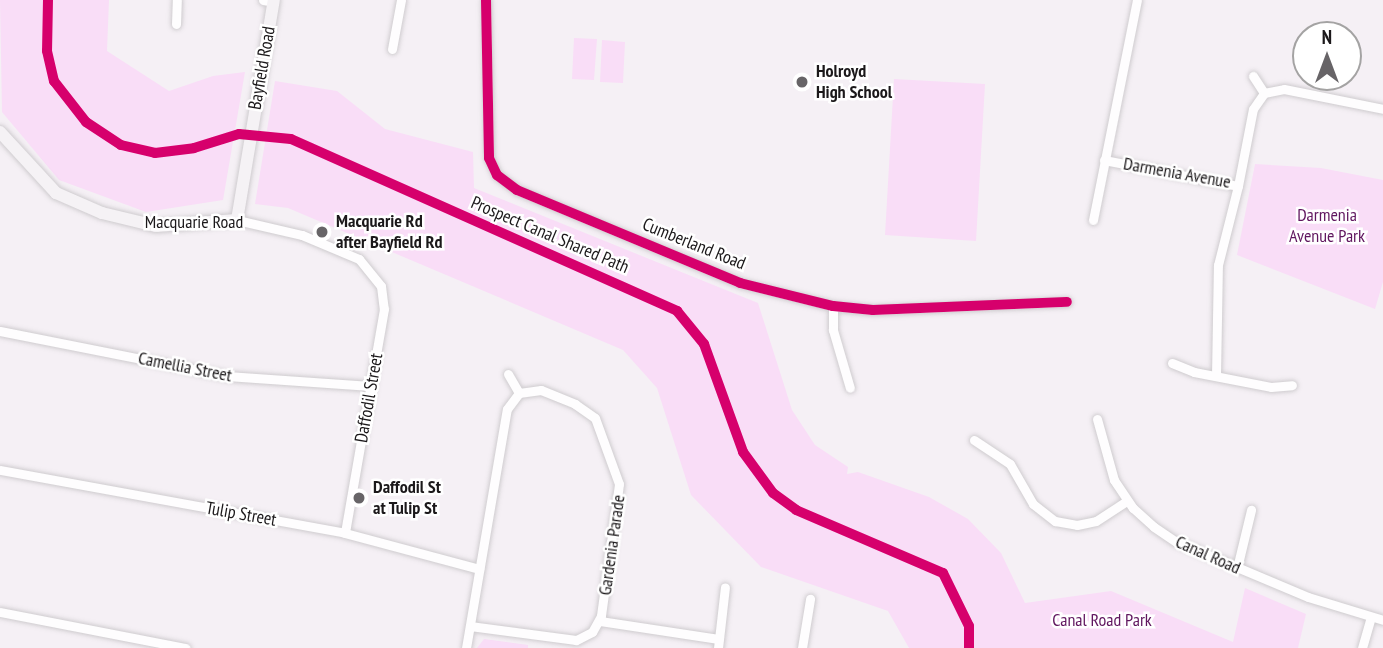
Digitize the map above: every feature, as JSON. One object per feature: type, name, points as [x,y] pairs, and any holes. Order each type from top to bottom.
[{"type":"street","points":[[176,24],[177,0]]},
{"type":"street","points":[[392,49],[401,0]]},
{"type":"street","name":"Cumberland Road","points":[[485,0],[488,154],[502,180],[740,283],[833,306],[873,310],[1066,302]]},
{"type":"street","points":[[1093,220],[1136,0]]},
{"type":"street","name":"Bayfield Road","points":[[237,219],[270,1]]},
{"type":"street","points":[[1253,76],[1264,93],[1284,89],[1383,109]]},
{"type":"street","name":"Darmenia Avenue","points":[[1104,160],[1238,186],[1253,109],[1264,93]]},
{"type":"street","name":"Macquarie Road","points":[[0,132],[56,193],[102,213],[156,226],[237,219],[310,237],[369,267]]},
{"type":"street","points":[[1216,376],[1217,265],[1232,223],[1238,186]]},
{"type":"street","name":"Daffodil Street","points":[[345,533],[384,303],[369,267]]},
{"type":"street","points":[[833,306],[833,330],[850,388]]},
{"type":"street","name":"Camellia Street","points":[[0,331],[227,376],[371,386]]},
{"type":"street","points":[[1172,363],[1216,376],[1271,387],[1292,385]]},
{"type":"street","points":[[466,648],[507,409],[519,393],[508,374]]},
{"type":"street","name":"Gardenia Parade","points":[[519,393],[541,390],[575,404],[595,418],[605,436],[621,492],[600,621]]},
{"type":"street","name":"Canal Road","points":[[1097,419],[1108,466],[1128,501],[1162,533],[1237,568],[1383,620]]},
{"type":"street","points":[[974,440],[1010,464],[1036,508],[1055,521],[1090,523],[1128,501]]},
{"type":"street","name":"Tulip Street","points":[[0,470],[345,533],[479,569]]},
{"type":"street","points":[[1237,568],[1251,510]]},
{"type":"street","points":[[470,626],[570,640],[587,636],[600,621],[718,644],[724,587]]},
{"type":"street","points":[[802,648],[810,599]]},
{"type":"street","points":[[0,612],[186,648]]},
{"type":"street","points":[[1362,648],[1371,617]]},
{"type":"green space","points":[[0,0],[109,0],[107,51],[169,91],[213,76],[245,72],[223,200],[146,212],[59,180],[2,112]]},
{"type":"green space","points":[[574,38],[597,39],[594,80],[572,79]]},
{"type":"green space","points":[[602,40],[625,42],[623,83],[600,82]]},
{"type":"green space","points":[[894,79],[985,84],[976,241],[885,235]]},
{"type":"green space","name":"Canal Road Park","points":[[275,81],[337,91],[385,129],[473,152],[474,188],[758,303],[792,410],[815,445],[848,467],[847,474],[858,472],[929,497],[968,519],[1001,553],[1025,603],[1111,591],[1233,642],[1245,588],[1306,614],[1298,648],[909,648],[888,611],[761,567],[691,495],[657,388],[623,350],[288,208],[255,204]]},
{"type":"green space","name":"Darmenia Avenue Park","points":[[1255,164],[1321,168],[1383,180],[1383,282],[1375,309],[1237,255]]},
{"type":"green space","points":[[484,639],[528,645],[528,648],[477,648]]},
{"type":"cycle path","name":"Prospect Canal Shared Path","points":[[48,0],[47,51],[54,81],[86,122],[121,145],[155,153],[194,148],[239,134],[291,139],[677,311],[704,344],[743,452],[773,493],[796,510],[943,573],[969,626],[969,648]]},
{"type":"cycle path","points":[[486,0],[489,158],[497,175],[517,190],[740,283],[833,306],[873,310],[1067,302]]},
{"type":"place","name":"Holroyd High School","points":[[802,82]]},
{"type":"place","name":"Macquarie Rd after Bayfield Rd","points":[[322,232]]},
{"type":"place","name":"Daffodil St at Tulip St","points":[[359,498]]}]
